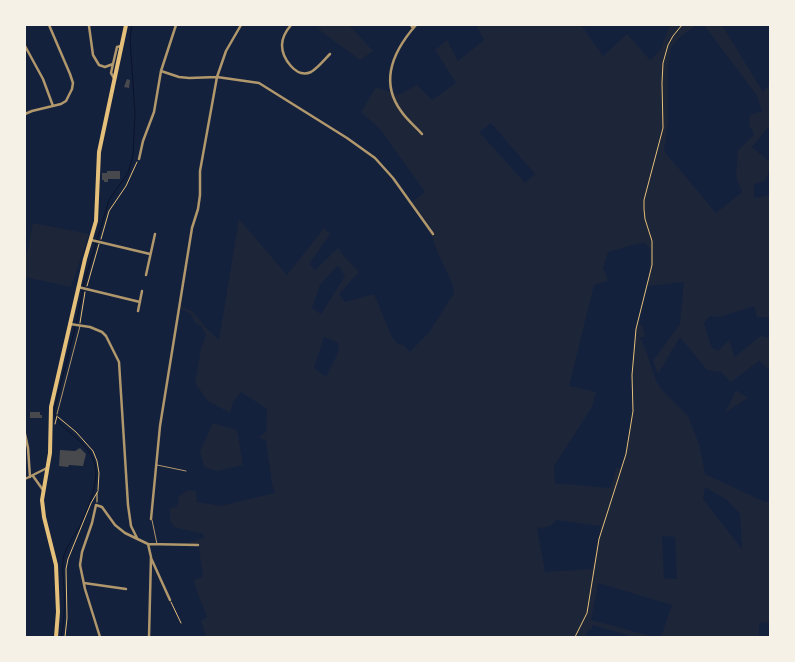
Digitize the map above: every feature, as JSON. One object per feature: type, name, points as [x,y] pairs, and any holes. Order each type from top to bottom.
[{"type":"main road","points":[[56,637],[58,612],[56,565],[44,517],[42,500],[50,444],[50,413],[52,398],[72,324],[79,287],[96,221],[99,152],[126,25]]},
{"type":"street","points":[[25,114],[61,104],[66,101],[72,89],[73,83],[70,74],[49,25]]},
{"type":"street","points":[[139,159],[143,141],[154,112],[161,71],[176,25]]},
{"type":"street","points":[[152,519],[160,426],[192,228],[198,209],[200,195],[200,171],[217,77],[226,51],[241,25]]},
{"type":"street","points":[[291,25],[284,35],[282,47],[287,62],[293,68],[299,72],[311,72],[330,54]]},
{"type":"street","points":[[416,25],[398,48],[392,64],[390,82],[391,92],[401,112],[422,134]]},
{"type":"street","points":[[89,26],[94,60],[102,66],[113,64]]},
{"type":"street","points":[[25,46],[43,79],[53,106]]},
{"type":"street","points":[[114,78],[111,73],[117,47],[121,46]]},
{"type":"street","points":[[161,71],[189,78],[217,77],[259,83],[353,142],[375,158],[393,178],[432,234]]},
{"type":"street","points":[[146,275],[155,234]]},
{"type":"street","points":[[92,240],[99,243],[150,254]]},
{"type":"street","points":[[79,287],[140,302]]},
{"type":"street","points":[[138,311],[142,291]]},
{"type":"street","points":[[72,324],[102,332],[106,336],[119,362],[128,505],[131,526],[137,538]]},
{"type":"street","points":[[25,434],[31,476],[43,490]]},
{"type":"street","points":[[25,479],[47,468]]},
{"type":"street","points":[[100,637],[84,583],[80,559],[96,505],[102,507],[115,525],[125,533],[148,544],[198,545]]},
{"type":"street","points":[[148,544],[151,557],[170,600]]},
{"type":"street","points":[[149,637],[151,557]]},
{"type":"street","points":[[84,583],[126,589]]},
{"type":"lane","points":[[57,414],[79,325]]},
{"type":"lane","points":[[156,465],[186,471]]},
{"type":"lane","points":[[152,519],[157,544]]},
{"type":"path","points":[[575,637],[587,613],[599,539],[626,454],[633,411],[632,375],[636,329],[652,265],[652,241],[645,219],[644,200],[663,128],[663,63],[668,45],[682,25]]},
{"type":"path","points":[[79,325],[86,289],[110,211],[126,186],[139,159]]},
{"type":"path","points":[[55,422],[57,414]]},
{"type":"path","points":[[57,414],[61,420],[76,432],[93,451],[97,461],[99,473],[96,505]]},
{"type":"path","points":[[65,637],[67,618],[66,569],[68,559],[91,503],[98,491]]},
{"type":"path","points":[[170,600],[182,623]]},
{"type":"shaded area","points":[[321,25],[349,25],[373,51],[360,60],[318,29]]},
{"type":"shaded area","points":[[476,25],[581,25],[603,56],[627,34],[650,60],[660,51],[670,25],[697,25],[680,37],[671,48],[668,67],[668,122],[664,151],[716,213],[742,192],[736,176],[738,150],[754,135],[749,124],[750,115],[762,111],[756,94],[704,25],[722,25],[763,92],[770,84],[770,125],[752,147],[767,160],[770,159],[770,169],[765,181],[754,184],[754,198],[770,195],[770,317],[757,317],[754,306],[720,317],[710,316],[704,323],[711,347],[718,351],[729,340],[735,357],[760,336],[770,338],[770,370],[759,361],[731,382],[721,372],[707,370],[680,337],[658,374],[653,361],[680,324],[684,282],[648,286],[651,249],[645,243],[631,245],[608,252],[603,268],[607,281],[594,285],[569,386],[596,392],[592,407],[554,466],[555,484],[610,488],[616,468],[621,469],[626,454],[633,411],[632,375],[636,329],[638,324],[642,325],[645,337],[640,337],[656,381],[662,390],[688,416],[699,444],[705,474],[765,502],[770,501],[770,622],[759,623],[759,637],[661,637],[672,605],[598,583],[591,620],[655,637],[634,637],[592,625],[592,629],[587,632],[586,637],[206,637],[201,621],[207,617],[194,580],[203,577],[199,547],[189,542],[204,538],[203,534],[174,527],[170,520],[170,508],[177,507],[179,496],[188,490],[196,491],[197,502],[220,506],[275,493],[272,484],[266,441],[259,437],[266,432],[267,409],[241,392],[233,402],[230,413],[208,401],[195,383],[201,349],[206,335],[202,327],[195,323],[191,314],[181,309],[181,307],[192,311],[207,329],[219,340],[239,219],[287,275],[324,228],[330,234],[309,264],[315,270],[338,248],[359,272],[339,294],[345,302],[374,294],[392,337],[398,344],[403,345],[410,352],[430,331],[454,293],[452,283],[432,237],[412,202],[425,192],[380,129],[361,112],[376,87],[398,95],[417,85],[432,100],[456,83],[435,50],[447,40],[458,61],[484,40]],"holes":[[[491,123],[535,174],[525,183],[479,132]],[[338,265],[345,276],[321,314],[312,308],[320,285]],[[324,337],[339,343],[337,355],[326,377],[314,368]],[[705,487],[727,500],[740,514],[742,549],[703,499]],[[556,520],[601,526],[592,569],[545,572],[537,528],[548,527]],[[662,536],[675,537],[677,579],[664,578]]]},
{"type":"shaded area","points":[[33,223],[89,234],[71,287],[25,277],[25,254],[27,254]]},
{"type":"shaded area","points":[[736,390],[748,398],[725,413]]},
{"type":"shaded area","points":[[213,423],[237,430],[243,465],[217,471],[204,467],[200,451]]},
{"type":"building","points":[[127,79],[130,80],[129,88],[124,87]]},
{"type":"building","points":[[107,171],[120,171],[120,179],[108,179],[108,182],[104,182],[104,180],[102,180],[102,173],[107,173]]},
{"type":"building","points":[[30,412],[40,412],[42,418],[30,418]]},
{"type":"building","points":[[80,448],[86,454],[83,466],[59,466],[60,450],[75,451]]},
{"type":"waterway","points":[[61,637],[64,620],[63,559],[69,544],[80,526],[86,512],[92,496],[96,472],[92,456],[80,441],[60,424],[54,411],[77,320],[84,283],[109,200],[128,173],[133,156],[135,114],[130,39],[132,25]]}]
